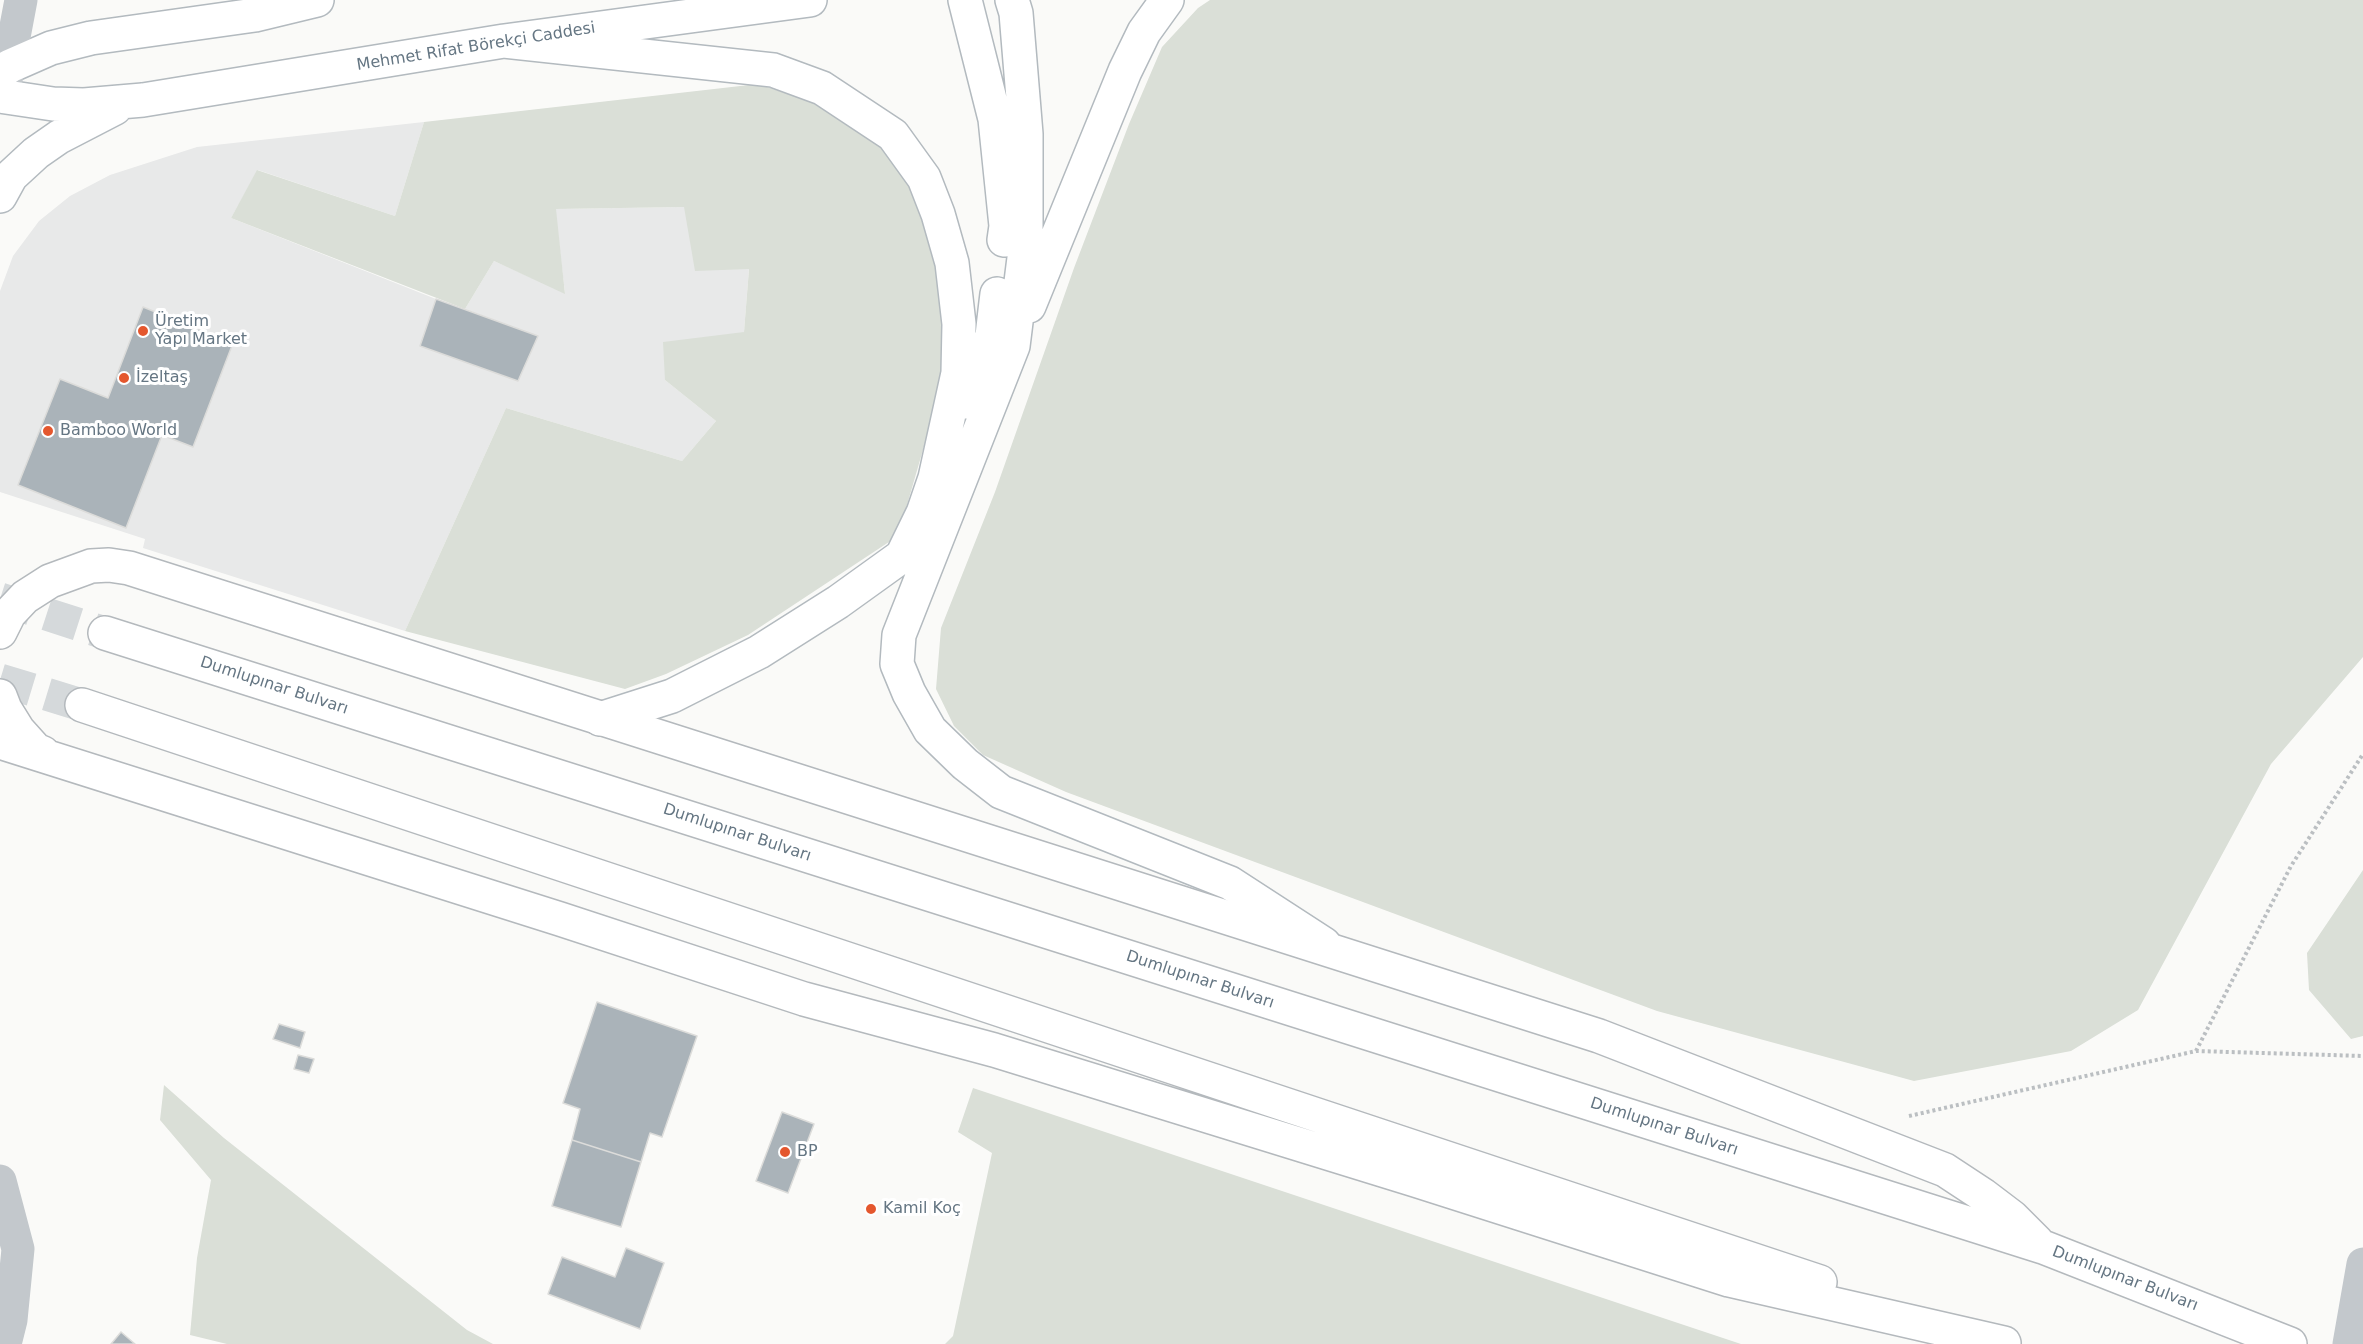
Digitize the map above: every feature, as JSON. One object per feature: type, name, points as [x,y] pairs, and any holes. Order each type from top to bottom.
[{"type":"main road","points":[[3,88],[51,48],[91,38],[255,15],[317,0]]},
{"type":"main road","name":"Mehmet Rifat Börekçi Caddesi","points":[[3,88],[53,104],[84,105],[143,100],[504,41],[810,0]]},
{"type":"main road","points":[[600,719],[672,696],[759,652],[838,602],[902,556],[923,513],[992,336],[1006,226],[995,119],[965,0]]},
{"type":"main road","points":[[1012,0],[1016,13],[1026,134],[1026,242],[1013,346]]},
{"type":"main road","points":[[1167,0],[1144,32],[1125,71],[1013,346],[898,635],[897,664],[909,693],[930,730],[965,764],[1001,792],[1230,883],[1335,951]]},
{"type":"main road","points":[[504,41],[773,70],[822,88],[892,135],[924,178],[938,214],[952,263],[959,324],[958,373],[935,478]]},
{"type":"main road","name":"Mehmet Rifat Börekçi Caddesi","points":[[0,196],[11,176],[36,153],[59,137],[111,109],[143,100]]},
{"type":"main road","points":[[0,632],[9,614],[25,597],[50,580],[91,566],[109,565],[129,568],[1599,1036],[1945,1170],[2012,1217],[2043,1247]]},
{"type":"main road","name":"Dumlupınar Bulvarı","points":[[105,633],[2043,1247],[2290,1344]]},
{"type":"main road","points":[[0,696],[18,730],[36,750],[62,762]]},
{"type":"main road","points":[[82,705],[2006,1343]]},
{"type":"main road","points":[[0,742],[549,915],[804,999],[1005,1053],[1729,1280],[2006,1343]]},
{"type":"street","points":[[0,5],[2,0]]},
{"type":"street","points":[[3,88],[21,0]]},
{"type":"street","points":[[0,1181],[18,1249],[5,1344]]},
{"type":"street","points":[[2349,1344],[2363,1264]]},
{"type":"path","points":[[2196,1051],[2291,866],[2363,754]]},
{"type":"path","points":[[1905,1117],[2196,1051],[2363,1056]]},
{"type":"shaded area","points":[[1210,0],[2363,0],[2363,657],[2271,764],[2138,1010],[2071,1051],[1914,1081],[1657,1011],[1066,792],[983,755],[954,726],[936,689],[941,628],[995,492],[1074,268],[1129,124],[1162,47],[1198,8]]},
{"type":"shaded area","points":[[758,84],[812,102],[876,136],[933,220],[948,338],[938,398],[898,536],[748,635],[666,674],[625,689],[405,631],[506,408],[682,461],[716,421],[665,380],[663,342],[744,332],[749,269],[695,271],[684,207],[556,209],[565,294],[494,261],[465,309],[231,218],[257,170],[395,216],[424,122]]},
{"type":"shaded area","points":[[424,122],[395,216],[258,170],[231,218],[436,299],[420,346],[518,381],[538,336],[465,309],[494,261],[565,293],[555,209],[684,207],[749,268],[744,332],[665,380],[716,421],[682,461],[506,408],[405,631],[143,548],[145,539],[0,492],[0,291],[13,256],[39,221],[70,196],[110,175],[197,147]]},
{"type":"shaded area","points":[[2363,870],[2363,1036],[2351,1039],[2309,990],[2307,953]]},
{"type":"shaded area","points":[[164,1085],[224,1138],[467,1330],[493,1344],[227,1344],[190,1335],[197,1258],[211,1180],[160,1120]]},
{"type":"shaded area","points":[[973,1088],[1741,1344],[945,1344],[953,1336],[992,1153],[958,1132]]},
{"type":"building","points":[[436,299],[538,336],[518,381],[420,346]]},
{"type":"building","points":[[143,307],[233,343],[193,447],[162,435],[126,528],[18,485],[60,379],[108,398]]},
{"type":"building","points":[[597,1002],[697,1036],[662,1137],[650,1133],[641,1162],[572,1140],[580,1109],[563,1103]]},
{"type":"building","points":[[279,1024],[305,1032],[300,1048],[273,1039]]},
{"type":"building","points":[[298,1055],[314,1059],[309,1073],[294,1069]]},
{"type":"building","name":"BP","points":[[782,1112],[814,1124],[788,1193],[756,1181]]},
{"type":"building","points":[[572,1140],[641,1162],[621,1227],[552,1206]]},
{"type":"building","points":[[626,1248],[664,1263],[640,1329],[548,1294],[562,1257],[615,1277]]},
{"type":"building","points":[[121,1332],[135,1344],[111,1344]]},
{"type":"tunnel","points":[[0,599],[105,633]]},
{"type":"tunnel","points":[[0,680],[82,705]]},
{"type":"place","name":"Üretim Yapı Market","points":[[143,331]]},
{"type":"place","name":"İzeltaş","points":[[124,378]]},
{"type":"place","name":"Bamboo World","points":[[48,431]]},
{"type":"place","name":"BP","points":[[785,1152]]},
{"type":"place","name":"Kamil Koç","points":[[871,1209]]}]
